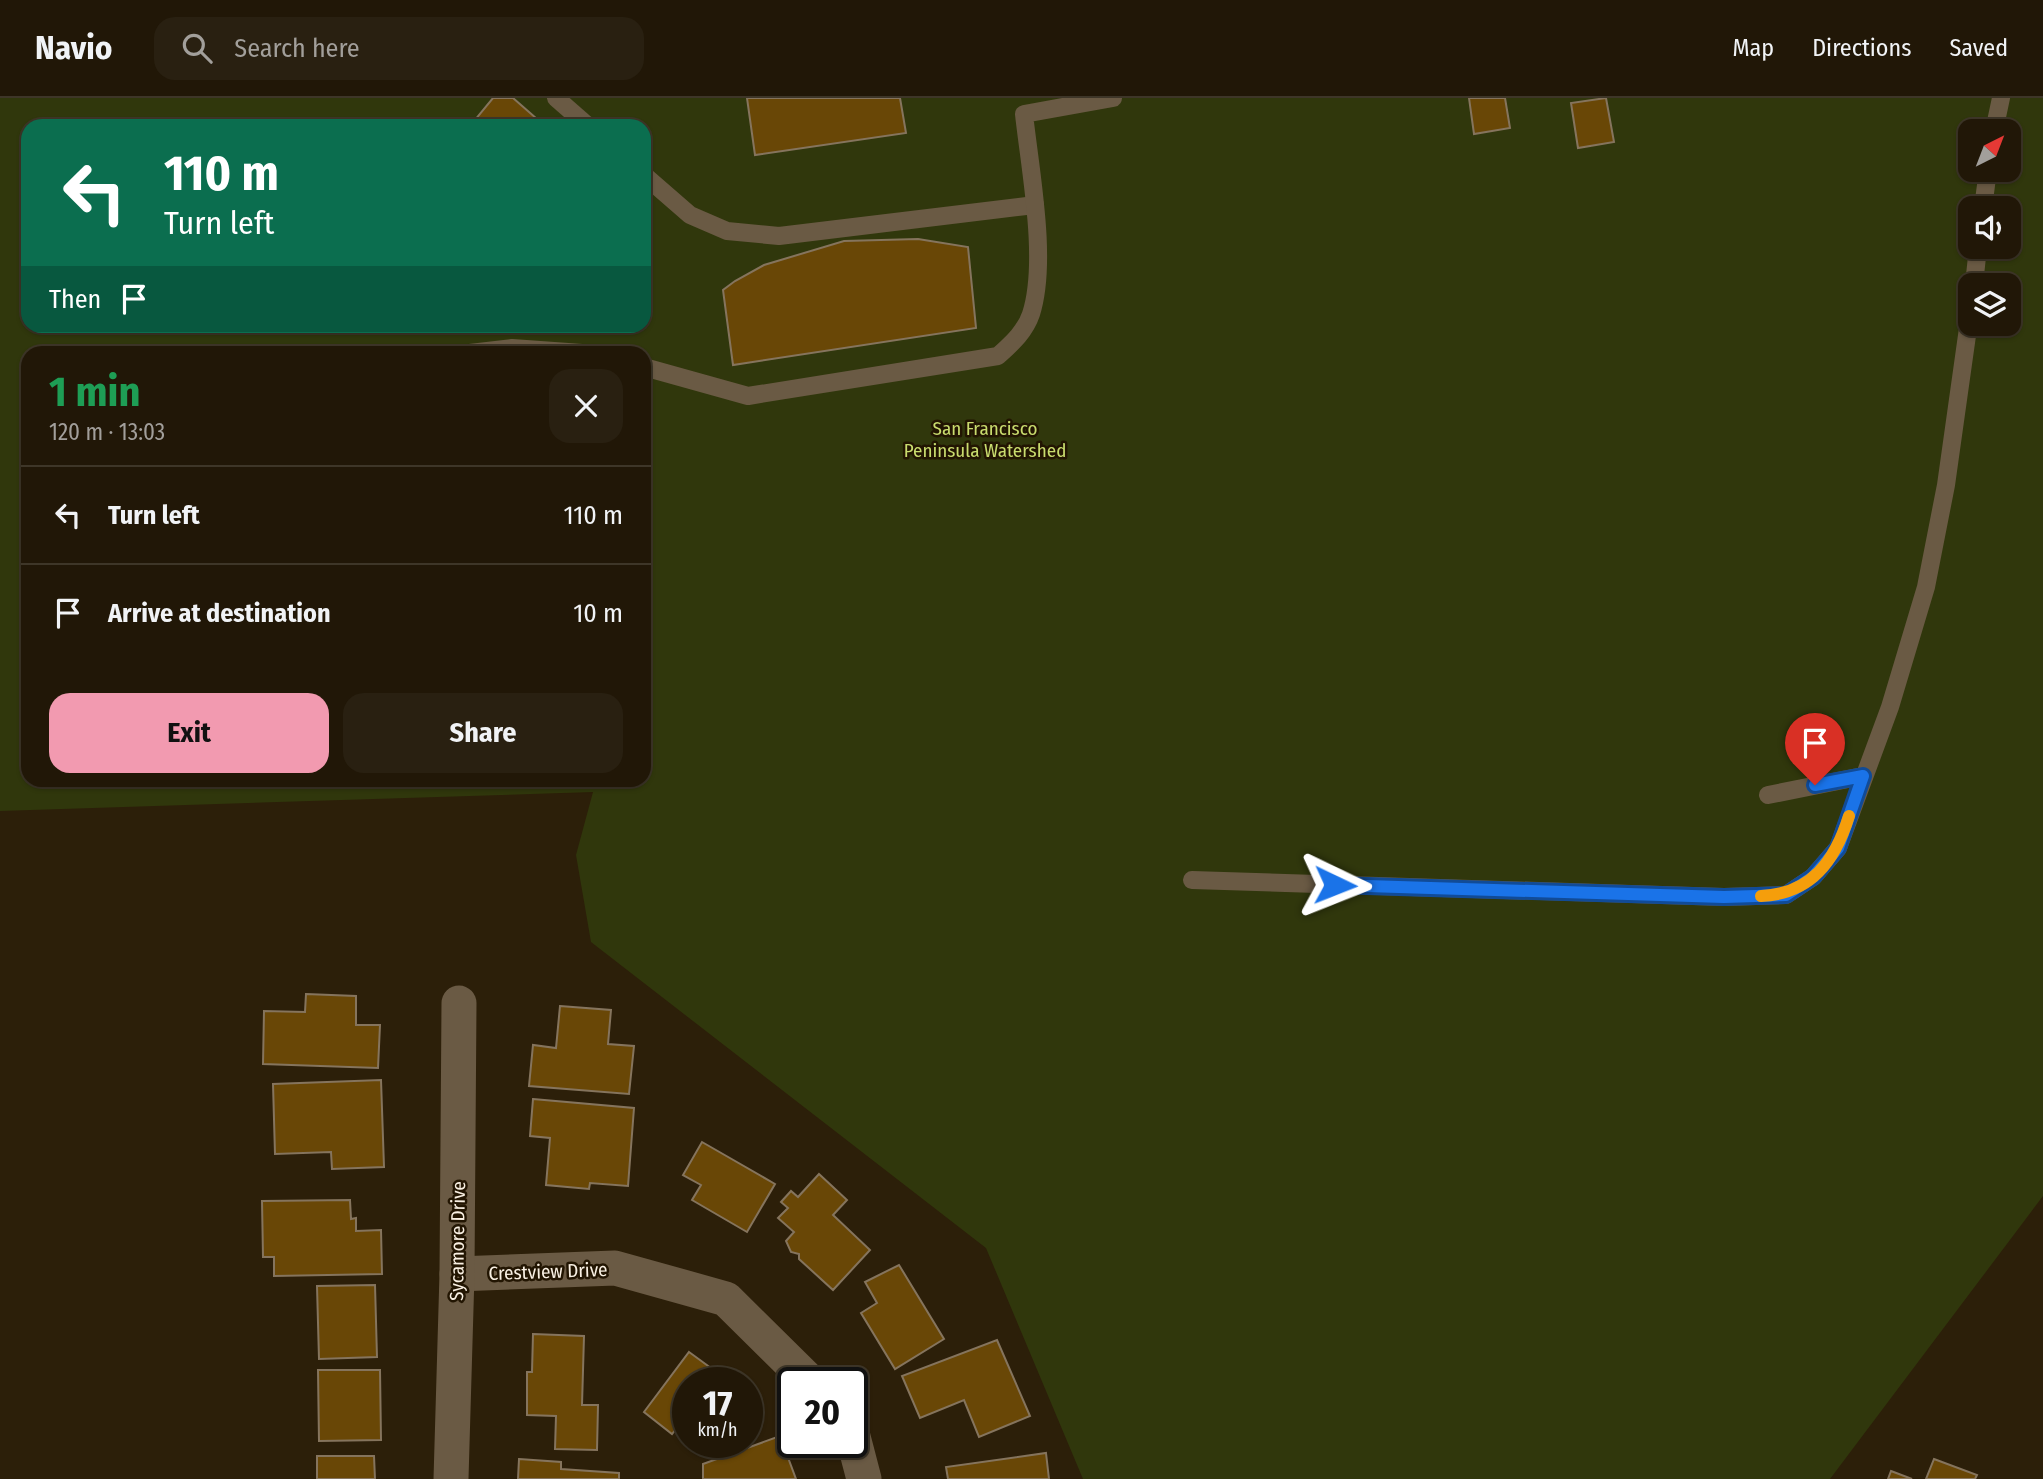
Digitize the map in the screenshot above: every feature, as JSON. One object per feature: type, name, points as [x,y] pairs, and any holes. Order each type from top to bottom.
[{"type":"street","name":"Sycamore Drive","points":[[451,1479],[457,1274],[459,1003]]},
{"type":"street","name":"Crestview Drive","points":[[457,1274],[615,1268],[726,1299],[795,1367]]},
{"type":"street","points":[[859,1458],[864,1479]]},
{"type":"lane","points":[[556,98],[580,119]]},
{"type":"lane","points":[[651,369],[748,396],[998,356],[1018,338],[1031,315],[1037,281],[1035,205],[1022,106],[1113,98]]},
{"type":"lane","points":[[1997,119],[2001,98]]},
{"type":"lane","points":[[651,181],[690,215],[727,231],[779,236],[1035,205]]},
{"type":"lane","points":[[1192,880],[1724,897],[1786,895],[1813,877],[1838,848],[1890,707],[1926,587],[1948,471],[1967,336]]},
{"type":"lane","points":[[1768,795],[1863,776]]},
{"type":"green space","name":"San Francisco Peninsula Watershed","points":[[0,98],[2043,98],[2043,1196],[1830,1479],[1083,1479],[986,1248],[591,942],[576,855],[593,792],[0,811]]},
{"type":"building","points":[[493,98],[513,98],[537,119],[476,119]]},
{"type":"building","points":[[747,98],[900,98],[906,133],[755,155]]},
{"type":"building","points":[[1469,98],[1505,98],[1510,128],[1474,134]]},
{"type":"building","points":[[1606,98],[1614,142],[1578,148],[1571,103]]},
{"type":"building","points":[[918,239],[968,247],[976,328],[733,365],[723,290],[735,281],[764,265],[844,241]]},
{"type":"building","points":[[306,994],[356,996],[356,1025],[380,1025],[378,1068],[263,1064],[264,1011],[305,1012]]},
{"type":"building","points":[[560,1006],[611,1010],[608,1044],[634,1046],[629,1094],[529,1086],[533,1045],[556,1048]]},
{"type":"building","points":[[381,1080],[384,1167],[332,1169],[331,1152],[275,1154],[273,1084]]},
{"type":"building","points":[[533,1099],[634,1108],[628,1186],[590,1183],[589,1189],[546,1185],[550,1138],[530,1136]]},
{"type":"building","points":[[702,1142],[775,1184],[747,1232],[692,1200],[701,1185],[683,1175]]},
{"type":"building","points":[[819,1174],[847,1200],[833,1215],[870,1250],[833,1290],[799,1259],[799,1254],[791,1252],[786,1241],[794,1232],[778,1218],[788,1208],[781,1202],[791,1191],[798,1197]]},
{"type":"building","points":[[350,1200],[351,1219],[356,1218],[356,1231],[381,1230],[382,1274],[274,1276],[274,1257],[263,1257],[262,1201]]},
{"type":"building","points":[[899,1265],[944,1339],[895,1369],[861,1313],[877,1303],[865,1282]]},
{"type":"building","points":[[375,1285],[377,1357],[319,1359],[317,1286]]},
{"type":"building","points":[[533,1334],[584,1336],[582,1405],[598,1405],[597,1450],[555,1449],[556,1416],[527,1415],[527,1372],[532,1372]]},
{"type":"building","points":[[997,1340],[1030,1416],[979,1437],[964,1400],[920,1418],[902,1376]]},
{"type":"building","points":[[689,1352],[710,1367],[678,1367]]},
{"type":"building","points":[[318,1370],[380,1370],[381,1440],[319,1441]]},
{"type":"building","points":[[672,1375],[672,1434],[644,1412]]},
{"type":"building","points":[[777,1437],[777,1458],[788,1458],[796,1479],[703,1479],[703,1464],[720,1458],[763,1458],[763,1442]]},
{"type":"building","points":[[1046,1453],[1049,1479],[948,1479],[946,1467]]},
{"type":"building","points":[[317,1456],[374,1456],[375,1479],[317,1479]]},
{"type":"building","points":[[519,1459],[561,1462],[561,1469],[619,1473],[619,1479],[518,1479]]},
{"type":"building","points":[[1934,1459],[1977,1475],[1975,1479],[1926,1479]]},
{"type":"building","points":[[1891,1471],[1912,1479],[1888,1479]]},
{"type":"slow traffic","points":[[1761,896],[1786,895],[1813,877],[1838,848],[1849,816]]},
{"type":"route","points":[[1335,885],[1724,897],[1786,895],[1813,877],[1838,848],[1863,776],[1815,785]]}]
